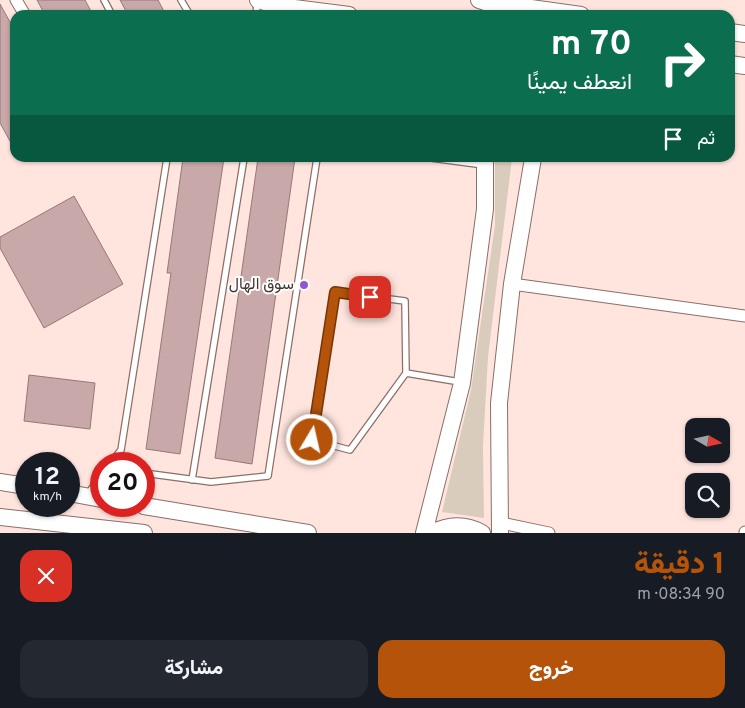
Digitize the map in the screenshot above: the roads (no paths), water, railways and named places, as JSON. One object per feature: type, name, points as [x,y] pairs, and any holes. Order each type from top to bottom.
[{"type":"main road","points":[[257,0],[279,6],[310,10]]},
{"type":"main road","points":[[479,0],[499,10]]},
{"type":"main road","points":[[504,10],[517,6],[530,10]]},
{"type":"main road","points":[[424,533],[462,383],[485,209],[484,162]]},
{"type":"main road","points":[[500,528],[499,403],[512,284],[532,162]]},
{"type":"main road","points":[[0,482],[15,484]]},
{"type":"main road","points":[[155,508],[308,533]]},
{"type":"main road","points":[[0,516],[144,533]]},
{"type":"main road","points":[[431,533],[449,525],[472,527],[482,533]]},
{"type":"street","points":[[512,284],[745,316]]},
{"type":"street","points":[[500,528],[549,533]]},
{"type":"lane","points":[[119,452],[166,162]]},
{"type":"lane","points":[[192,480],[243,162]]},
{"type":"lane","points":[[155,475],[210,482],[268,476],[315,162]]},
{"type":"lane","points":[[335,292],[405,301],[406,373],[350,450],[312,440],[335,292]]},
{"type":"lane","points":[[406,373],[462,383]]},
{"type":"place","name":"سوق الهال","points":[[304,285]]}]
